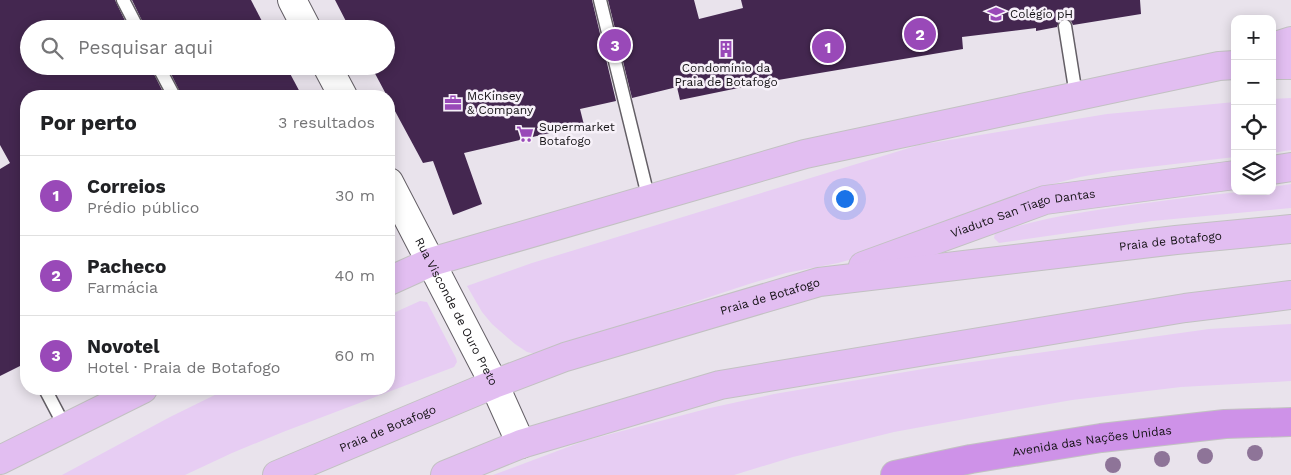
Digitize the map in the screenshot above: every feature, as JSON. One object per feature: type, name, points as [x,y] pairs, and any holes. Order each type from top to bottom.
[{"type":"highway","name":"Avenida das Nações Unidas","points":[[896,475],[971,459],[1101,438],[1225,424],[1291,422]]},
{"type":"main road","points":[[1276,46],[1291,41]]},
{"type":"main road","points":[[395,278],[432,262],[805,154],[1229,64]]},
{"type":"main road","points":[[1276,65],[1291,64]]},
{"type":"main road","points":[[1276,169],[1291,167]]},
{"type":"main road","name":"Viaduto San Tiago Dantas","points":[[819,282],[1045,200],[1231,176]]},
{"type":"main road","name":"Praia de Botafogo","points":[[277,475],[494,384],[565,357],[819,282],[1176,240],[1291,229]]},
{"type":"main road","points":[[445,475],[520,444],[720,385],[1185,308],[1291,295]]},
{"type":"main road","points":[[0,460],[131,395]]},
{"type":"street","points":[[292,0],[302,20]]},
{"type":"street","points":[[332,75],[340,90]]},
{"type":"street","name":"Rua Visconde de Ouro Preto","points":[[395,193],[494,384],[520,444]]},
{"type":"lane","points":[[123,0],[133,20]]},
{"type":"lane","points":[[600,0],[649,200]]},
{"type":"lane","points":[[1064,26],[1076,96]]},
{"type":"lane","points":[[163,75],[171,90]]},
{"type":"lane","points":[[48,395],[65,427]]},
{"type":"shaded area","points":[[1291,98],[1291,150],[1276,152],[1276,105],[1276,99]]},
{"type":"shaded area","points":[[1231,102],[1231,157],[1114,171],[1049,185],[889,249],[838,263],[786,273],[749,284],[664,312],[563,349],[540,355],[527,352],[492,324],[482,312],[467,286],[532,263],[919,145],[1107,114]]},
{"type":"shaded area","points":[[1291,184],[1291,208],[1152,221],[999,243],[994,238],[995,233],[1014,227],[1074,214],[1114,207],[1231,193],[1231,195],[1276,195],[1276,186]]},
{"type":"shaded area","points":[[420,301],[427,302],[456,358],[457,362],[454,367],[395,389],[395,312]]},
{"type":"shaded area","points":[[1291,324],[1291,381],[1181,387],[1072,400],[894,432],[793,457],[734,475],[493,475],[584,441],[710,408],[774,394],[929,368],[1209,329]]},
{"type":"shaded area","points":[[215,395],[380,395],[283,432],[185,475],[62,475]]},
{"type":"building","points":[[0,0],[115,0],[125,20],[20,20],[20,75],[154,75],[162,90],[20,90],[20,366],[0,376],[0,169],[10,163],[0,145]]},
{"type":"building","points":[[132,0],[251,0],[261,20],[142,20]]},
{"type":"building","points":[[335,0],[592,0],[616,101],[580,109],[584,125],[464,153],[482,204],[453,215],[433,161],[423,163],[395,111],[395,90],[384,90],[376,75],[395,75],[395,20],[345,20]]},
{"type":"building","points":[[608,0],[694,0],[699,19],[743,8],[741,0],[1140,0],[1141,14],[1073,25],[1071,21],[1064,18],[1060,20],[1057,27],[1036,31],[1036,28],[962,37],[963,49],[778,80],[680,100],[677,87],[632,98]]},
{"type":"building","points":[[172,75],[291,75],[299,90],[179,90]]},
{"type":"place","name":"Colégio pH","points":[[996,14]]},
{"type":"place","name":"Pacheco","points":[[920,34]]},
{"type":"place","name":"Novotel","points":[[615,45]]},
{"type":"place","name":"Correios","points":[[828,47]]},
{"type":"place","name":"Condomínio da Praia de Botafogo","points":[[726,49]]},
{"type":"place","name":"McKinsey & Company","points":[[453,103]]},
{"type":"place","name":"Supermarket Botafogo","points":[[525,134]]}]
